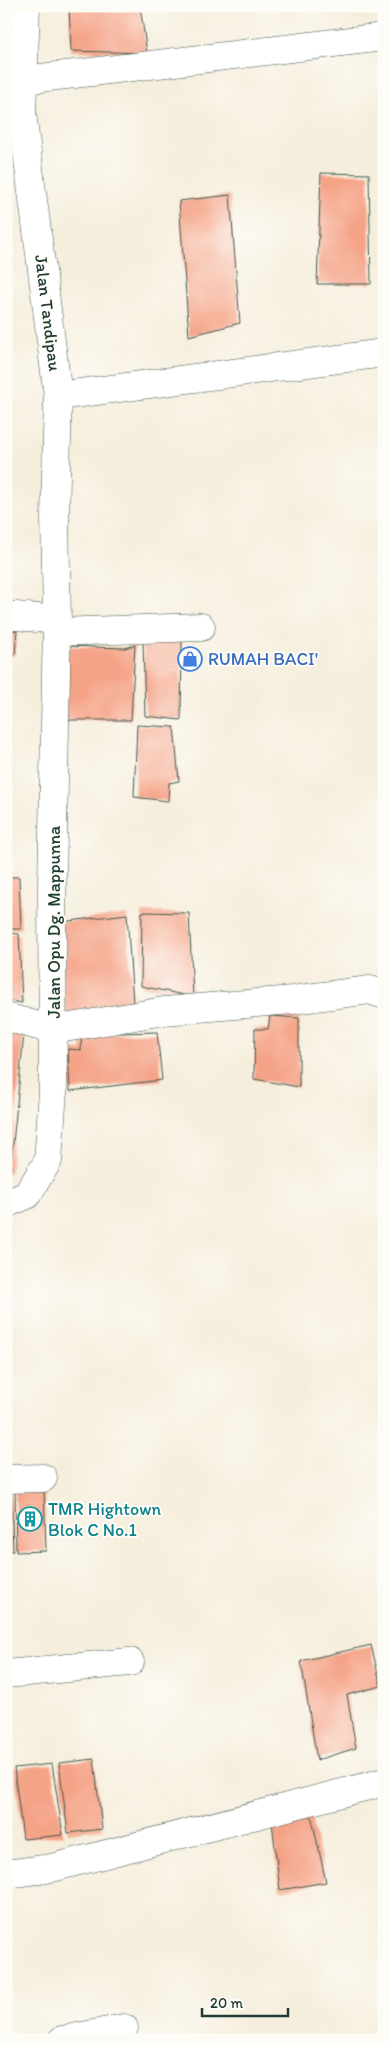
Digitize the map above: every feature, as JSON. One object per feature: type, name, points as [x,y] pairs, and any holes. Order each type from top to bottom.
[{"type":"street","name":"Jalan Tandipau","points":[[26,6],[22,113],[58,396],[55,516],[57,626]]},
{"type":"street","points":[[24,80],[384,37]]},
{"type":"street","points":[[58,396],[384,353]]},
{"type":"street","points":[[6,615],[57,626],[201,627]]},
{"type":"street","name":"Jalan Opu Dg. Mappunna","points":[[6,1204],[27,1195],[48,1161],[53,1091],[52,887],[57,626]]},
{"type":"street","points":[[6,1017],[53,1030],[164,1011],[292,1000],[370,990],[384,995]]},
{"type":"street","points":[[6,1479],[43,1478]]},
{"type":"street","points":[[6,1674],[130,1662]]},
{"type":"street","points":[[6,1874],[52,1868],[384,1782]]},
{"type":"street","points":[[62,2040],[124,2028]]},
{"type":"building","points":[[69,6],[140,6],[147,53],[71,51]]},
{"type":"building","points":[[321,173],[369,174],[371,284],[317,284]]},
{"type":"building","points":[[230,195],[240,323],[189,336],[179,201]]},
{"type":"building","points":[[17,630],[15,655],[6,658],[6,631]]},
{"type":"building","points":[[182,638],[181,720],[145,716],[143,641]]},
{"type":"building","points":[[135,645],[131,720],[63,720],[66,646],[125,648]]},
{"type":"building","points":[[137,725],[174,727],[179,781],[169,783],[168,801],[134,797]]},
{"type":"building","points":[[6,877],[19,877],[21,929],[6,929]]},
{"type":"building","points":[[142,912],[189,913],[193,997],[141,986]]},
{"type":"building","points":[[127,914],[133,1004],[62,1015],[61,922]]},
{"type":"building","points":[[6,933],[19,934],[22,1003],[6,1000]]},
{"type":"building","points":[[270,1016],[299,1018],[299,1087],[254,1079],[255,1029],[268,1029]]},
{"type":"building","points":[[157,1032],[162,1080],[70,1091],[68,1049],[81,1050],[82,1034]]},
{"type":"building","points":[[6,1033],[24,1034],[10,1173],[6,1172]]},
{"type":"building","points":[[6,1487],[11,1487],[13,1551],[6,1551]]},
{"type":"building","name":"TMR Hightown Blok C No.1","points":[[15,1488],[44,1488],[46,1551],[16,1552]]},
{"type":"building","points":[[371,1645],[381,1686],[347,1695],[356,1748],[317,1760],[301,1661]]},
{"type":"building","points":[[94,1759],[102,1829],[68,1833],[59,1763]]},
{"type":"building","points":[[52,1764],[63,1835],[23,1839],[14,1768]]},
{"type":"building","points":[[311,1815],[326,1882],[280,1890],[272,1822]]},
{"type":"place","name":"RUMAH BACI'","points":[[190,659]]},
{"type":"place","name":"TMR Hightown Blok C No.1","points":[[30,1519]]}]
